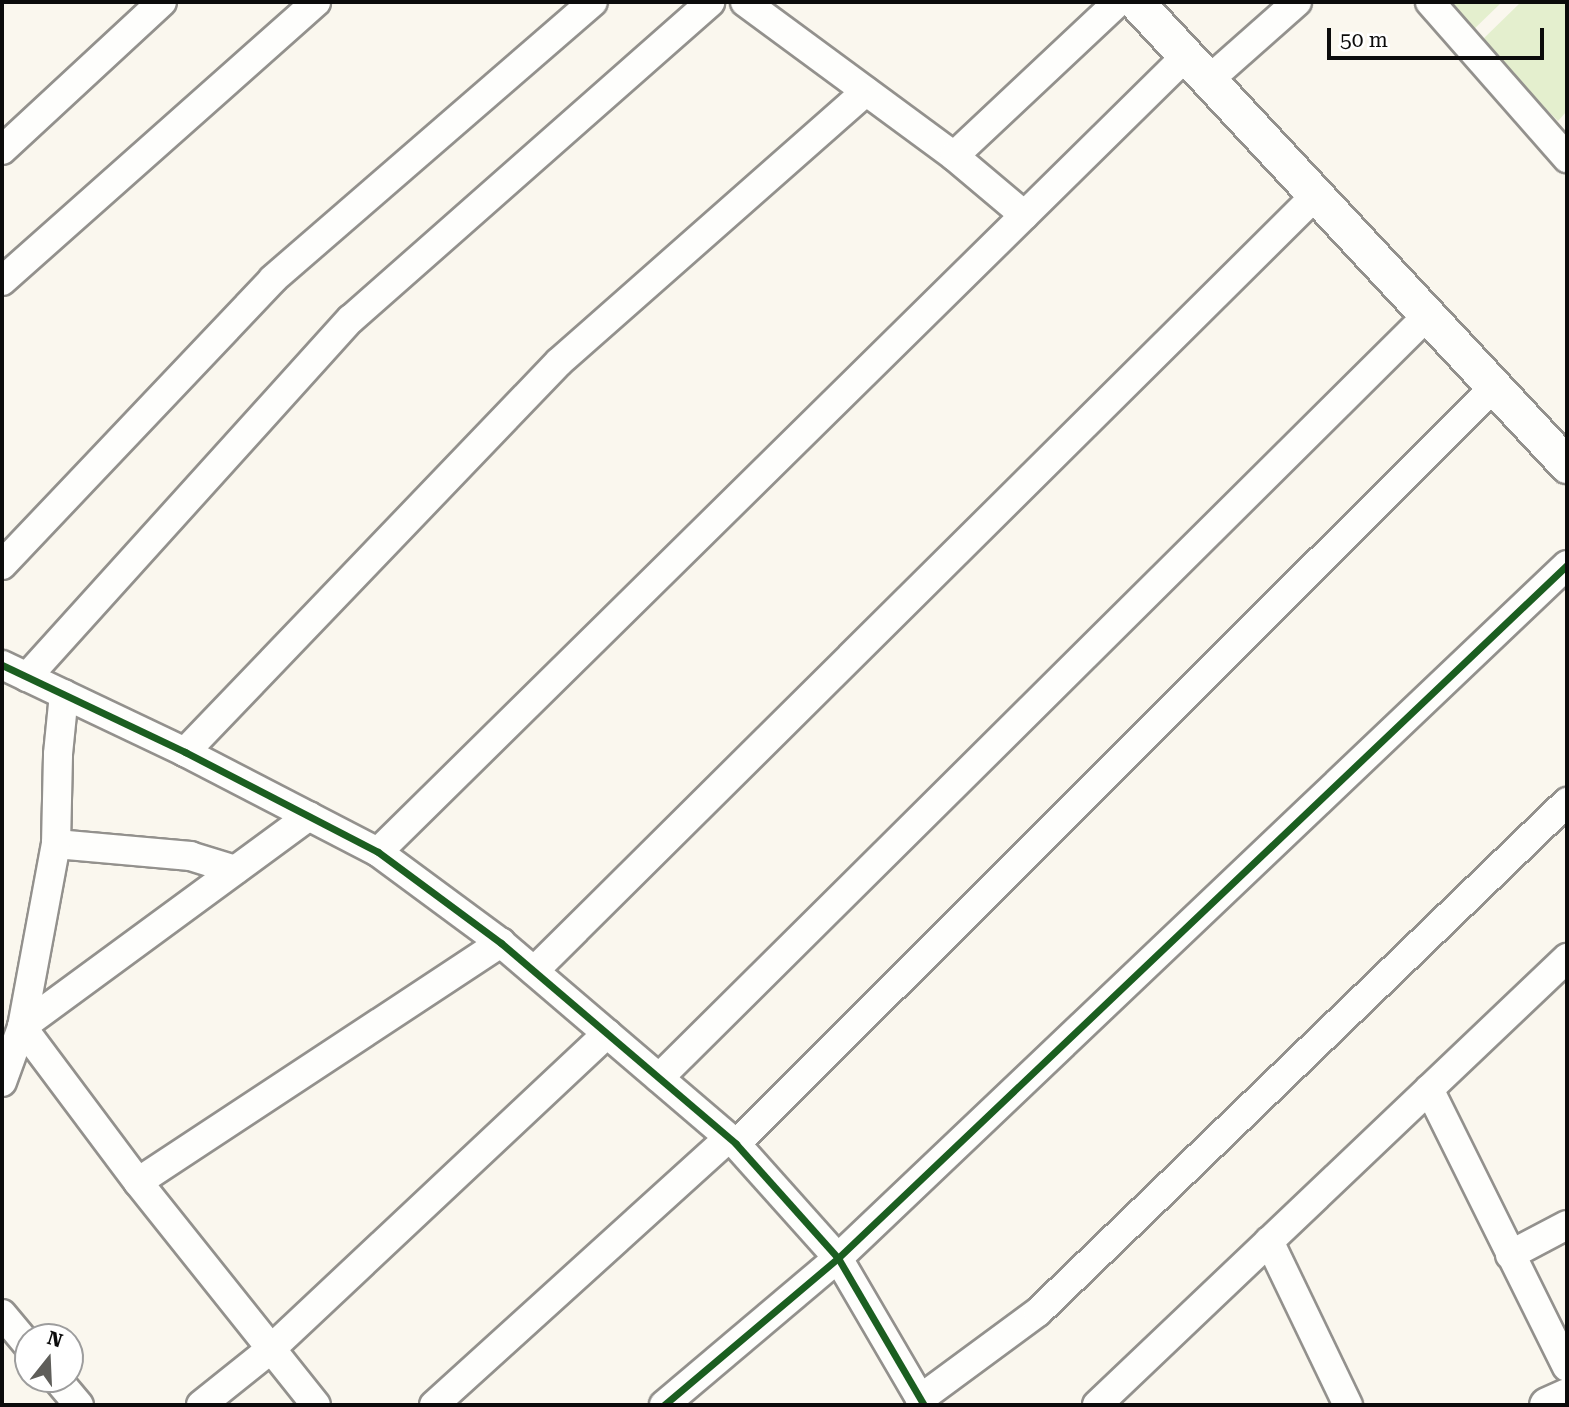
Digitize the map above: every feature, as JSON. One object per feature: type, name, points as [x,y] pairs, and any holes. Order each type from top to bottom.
[{"type":"street","points":[[2,150],[162,2]]},
{"type":"street","points":[[2,281],[316,2]]},
{"type":"street","points":[[2,565],[273,279],[593,2]]},
{"type":"street","points":[[27,677],[351,319],[710,2]]},
{"type":"street","points":[[745,2],[954,156],[1024,215]]},
{"type":"street","points":[[954,156],[1118,2]]},
{"type":"street","points":[[1136,2],[1567,465]]},
{"type":"street","points":[[378,852],[1024,215],[1199,67],[1297,2]]},
{"type":"street","points":[[1430,2],[1565,150]]},
{"type":"street","points":[[185,752],[559,362],[866,92]]},
{"type":"street","points":[[534,971],[1317,194]]},
{"type":"street","points":[[659,1078],[1428,315]]},
{"type":"street","points":[[434,1405],[732,1141],[1494,386]]},
{"type":"street","points":[[664,1405],[838,1258],[1567,565]]},
{"type":"street","points":[[2,665],[185,752],[378,852],[501,943],[732,1141],[838,1258],[922,1402],[1038,1312],[1567,802]]},
{"type":"street","points":[[2,1082],[22,1027],[56,844],[58,754],[64,694]]},
{"type":"street","points":[[22,1027],[309,816]]},
{"type":"street","points":[[56,844],[190,856],[235,870]]},
{"type":"street","points":[[138,1182],[501,943]]},
{"type":"street","points":[[1097,1405],[1567,958]]},
{"type":"street","points":[[22,1027],[138,1182],[316,1405]]},
{"type":"street","points":[[201,1405],[271,1349],[607,1034]]},
{"type":"street","points":[[1429,1089],[1567,1367]]},
{"type":"street","points":[[1510,1255],[1567,1225]]},
{"type":"street","points":[[1269,1241],[1348,1405]]},
{"type":"street","points":[[2,1314],[14,1328]]},
{"type":"street","points":[[1547,1405],[1567,1396]]},
{"type":"green space","points":[[1440,2],[1502,2],[1470,33]]},
{"type":"green space","points":[[1521,2],[1567,2],[1567,111],[1558,121],[1480,42]]},
{"type":"cycle path","points":[[664,1405],[838,1258],[1567,565]]},
{"type":"cycle path","points":[[2,665],[185,752],[378,852],[501,943],[736,1144],[838,1258],[924,1405]]}]
